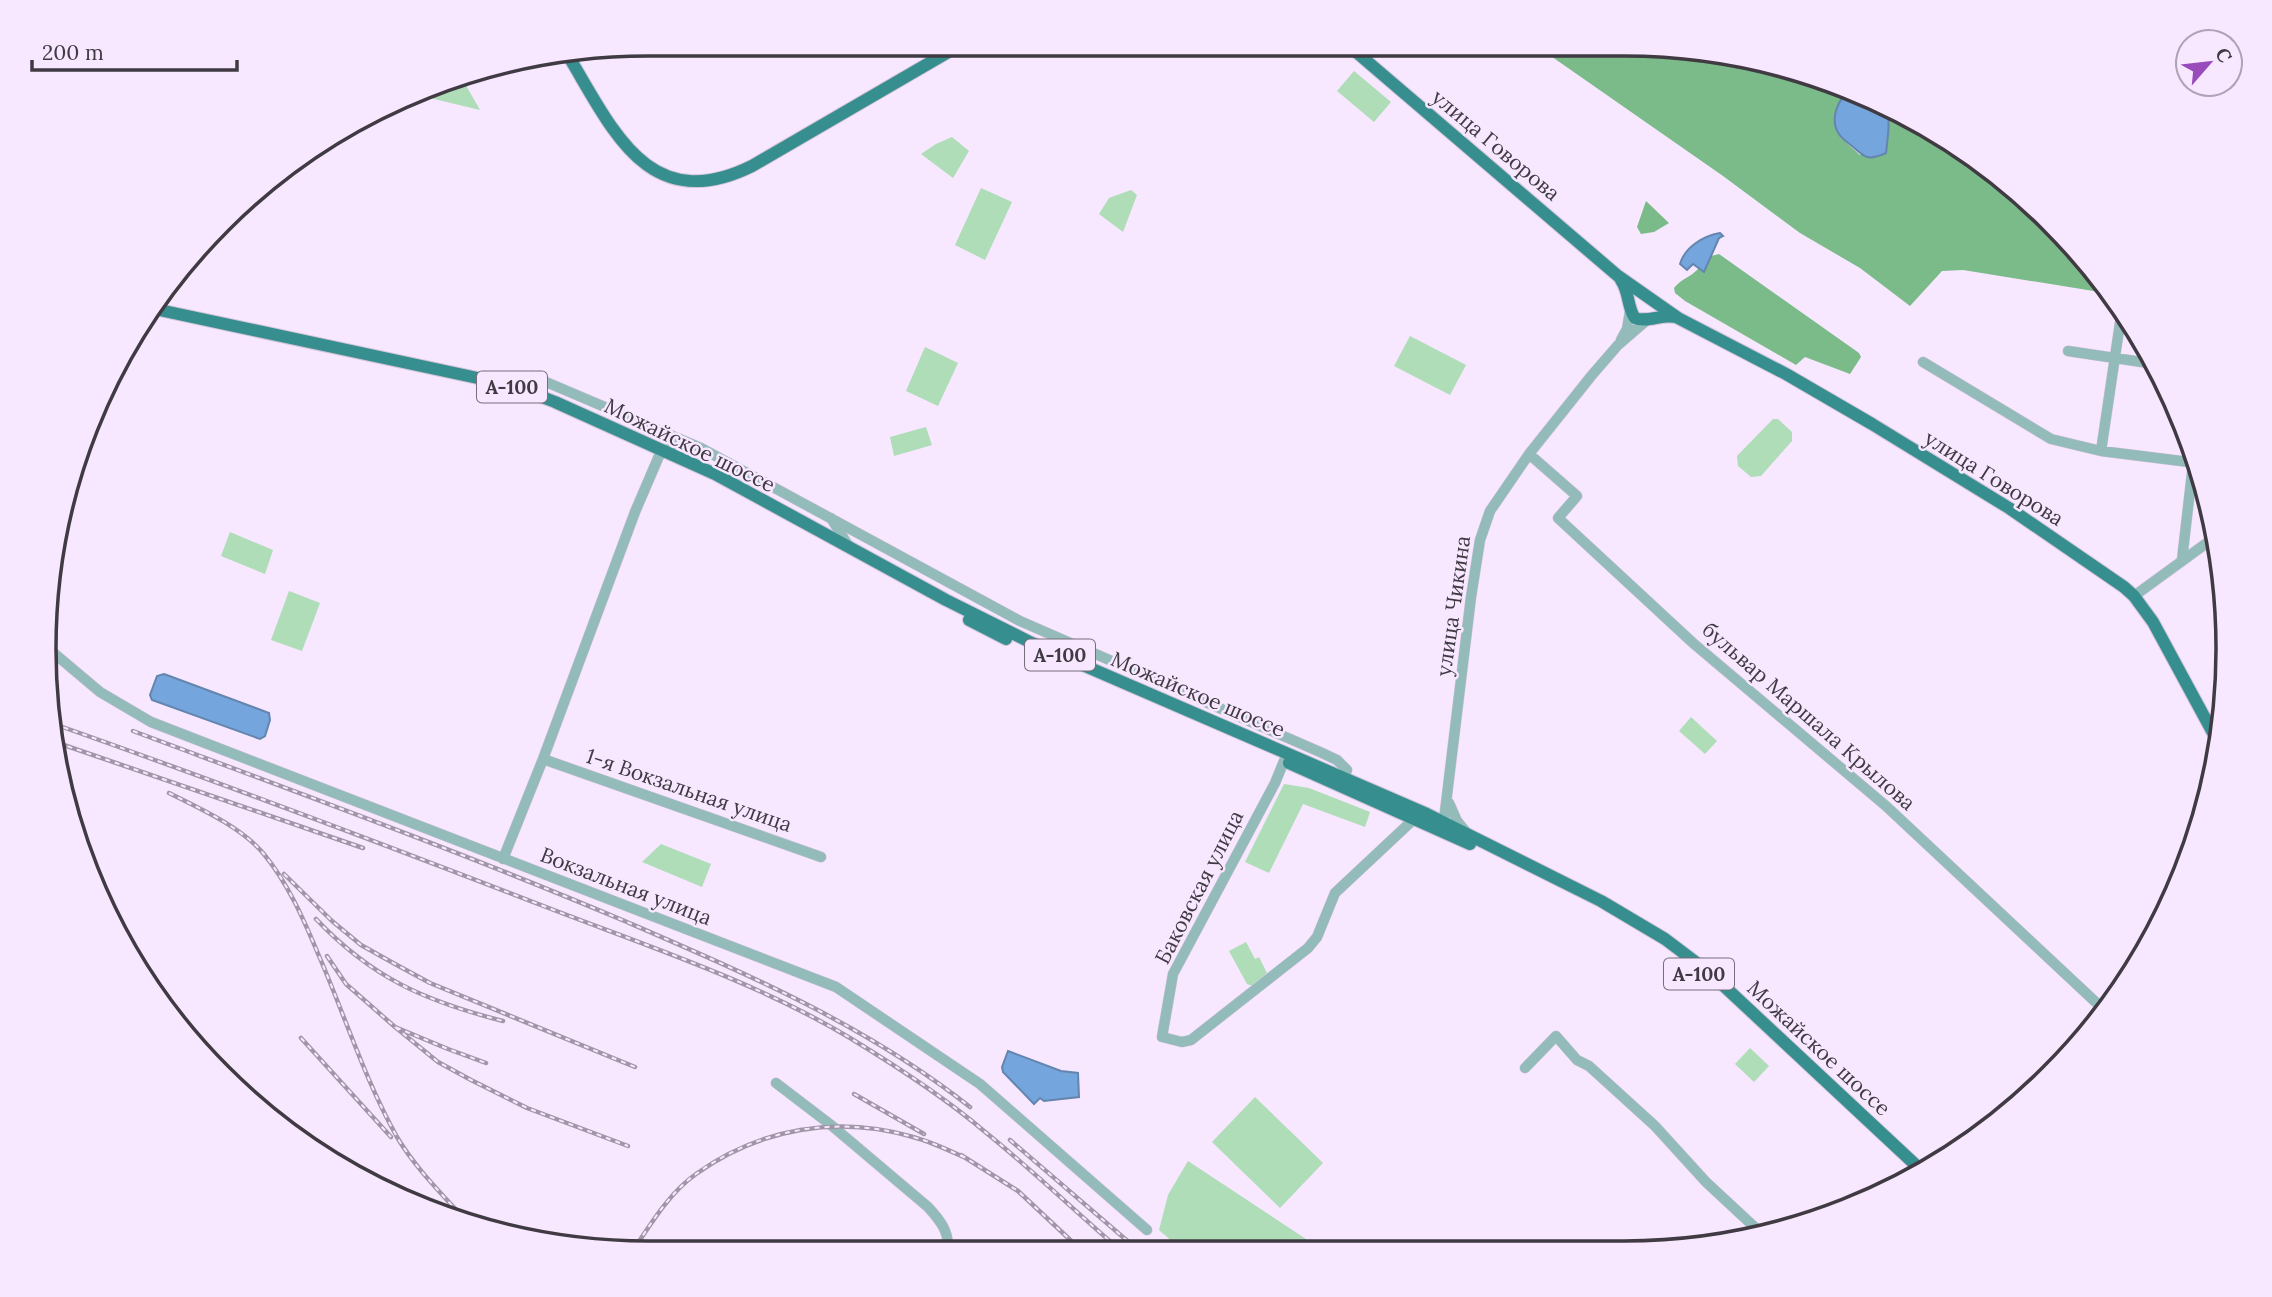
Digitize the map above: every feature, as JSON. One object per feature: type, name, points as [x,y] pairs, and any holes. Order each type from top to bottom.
[{"type":"main road","points":[[571,61],[629,150],[652,169],[671,177],[692,181],[720,179],[752,166],[941,56]]},
{"type":"main road","name":"улица Говорова","points":[[1362,56],[1618,276],[1649,298],[1678,318],[1786,374],[1872,424],[2009,508],[2134,596],[2153,622],[2211,725]]},
{"type":"main road","name":"улица Говорова","points":[[1618,276],[1628,293],[1630,309],[1635,318],[1648,319],[1664,315],[1678,318]]},
{"type":"main road","points":[[1630,309],[1637,297],[1649,298],[1654,310],[1648,319]]},
{"type":"main road","name":"Можайское шоссе","points":[[162,311],[519,388],[661,453],[898,583],[1028,650],[1414,819],[1468,834],[1613,907],[1683,952],[1762,1020],[1915,1165]]},
{"type":"main road","name":"Можайское шоссе","points":[[157,318],[516,396],[715,474],[1032,643],[1345,774],[1567,891],[1643,934],[1679,958],[1712,985],[1907,1169]]},
{"type":"street","name":"улица Чикина","points":[[1618,345],[1627,329],[1630,309]]},
{"type":"street","name":"улица Чикина","points":[[1444,827],[1471,597],[1480,540],[1490,511],[1529,454],[1618,345],[1648,319]]},
{"type":"street","points":[[2101,451],[2120,325]]},
{"type":"street","points":[[2068,351],[2143,362]]},
{"type":"street","points":[[1923,362],[2051,439],[2101,451],[2185,459]]},
{"type":"street","points":[[532,376],[680,439],[1020,621],[1337,760],[1345,774]]},
{"type":"street","points":[[503,859],[635,512],[661,453],[680,439]]},
{"type":"street","name":"бульвар Маршала Крылова","points":[[1529,454],[1577,496],[1558,518],[1693,643],[1886,806],[2098,1004]]},
{"type":"street","points":[[2182,560],[2192,480]]},
{"type":"street","points":[[830,517],[849,547]]},
{"type":"street","points":[[2134,596],[2207,543]]},
{"type":"street","name":"Вокзальная улица","points":[[56,655],[100,692],[151,722],[836,987],[980,1084],[1147,1230]]},
{"type":"street","name":"1-я Вокзальная улица","points":[[543,759],[821,857]]},
{"type":"street","name":"Баковская улица","points":[[1284,761],[1275,783],[1173,974],[1161,1037],[1182,1042],[1191,1040],[1308,948],[1317,937],[1335,893],[1414,819]]},
{"type":"street","points":[[1448,799],[1457,821],[1468,834]]},
{"type":"street","points":[[1525,1068],[1556,1036],[1577,1060],[1589,1066],[1655,1126],[1706,1182],[1754,1226]]},
{"type":"street","points":[[776,1083],[831,1125],[928,1207],[941,1221],[948,1241]]},
{"type":"green space","points":[[1551,56],[1662,57],[1701,61],[1777,76],[1845,99],[1840,137],[1860,155],[1889,119],[1920,135],[1984,178],[2014,203],[2069,258],[2096,292],[1963,270],[1942,271],[1910,306],[1860,268],[1800,233]]},
{"type":"green space","points":[[1354,71],[1391,102],[1374,122],[1337,91]]},
{"type":"green space","points":[[466,85],[480,110],[430,98]]},
{"type":"green space","points":[[952,137],[969,151],[953,178],[921,154]]},
{"type":"green space","points":[[981,188],[1012,202],[985,260],[955,245]]},
{"type":"green space","points":[[1131,190],[1137,195],[1123,232],[1099,214],[1109,198]]},
{"type":"green space","points":[[1646,201],[1669,223],[1654,232],[1641,234],[1637,227]]},
{"type":"green space","points":[[1719,254],[1859,353],[1861,357],[1850,374],[1805,357],[1796,365],[1675,293],[1674,288],[1677,285],[1699,268],[1704,271],[1711,256]]},
{"type":"green space","points":[[1410,336],[1466,365],[1450,395],[1394,366]]},
{"type":"green space","points":[[925,347],[958,363],[938,406],[906,391]]},
{"type":"green space","points":[[1773,419],[1778,419],[1792,432],[1792,441],[1761,476],[1751,477],[1738,466],[1737,456]]},
{"type":"green space","points":[[926,427],[932,445],[894,456],[890,437]]},
{"type":"green space","points":[[230,532],[273,550],[265,574],[221,556]]},
{"type":"green space","points":[[289,591],[320,603],[302,651],[271,640]]},
{"type":"green space","points":[[1691,717],[1717,741],[1705,754],[1679,731]]},
{"type":"green space","points":[[1284,784],[1309,788],[1370,812],[1365,827],[1303,804],[1269,873],[1245,862]]},
{"type":"green space","points":[[661,844],[711,864],[702,887],[642,862]]},
{"type":"green space","points":[[1246,942],[1255,959],[1259,957],[1267,973],[1253,986],[1247,984],[1229,951]]},
{"type":"green space","points":[[1750,1048],[1769,1066],[1754,1082],[1735,1064]]},
{"type":"green space","points":[[1255,1097],[1323,1163],[1280,1208],[1212,1142]]},
{"type":"green space","points":[[1188,1161],[1309,1241],[1172,1241],[1159,1230],[1168,1195]]},
{"type":"water","points":[[1842,99],[1888,118],[1886,153],[1867,157],[1843,139],[1835,123],[1836,110]]},
{"type":"water","points":[[1720,233],[1723,236],[1719,238],[1704,272],[1693,264],[1687,270],[1680,264],[1686,252],[1696,243]]},
{"type":"water","points":[[164,674],[269,713],[270,720],[265,736],[260,739],[152,700],[150,695],[157,676]]},
{"type":"water","points":[[1008,1051],[1061,1071],[1078,1073],[1079,1097],[1044,1101],[1040,1098],[1034,1104],[1003,1072],[1002,1067]]},
{"type":"railway","points":[[61,727],[424,860],[701,966],[777,999],[850,1038],[952,1106],[1019,1160],[1110,1241]]},
{"type":"railway","points":[[133,731],[504,872],[717,961],[847,1026],[889,1051],[970,1107]]},
{"type":"railway","points":[[64,745],[363,848]]},
{"type":"railway","points":[[169,793],[232,827],[254,844],[272,865],[301,916],[365,1071],[397,1137],[421,1171],[455,1209]]},
{"type":"railway","points":[[284,874],[361,945],[395,964],[430,983],[635,1067]]},
{"type":"railway","points":[[316,919],[358,957],[401,985],[449,1005],[503,1021]]},
{"type":"railway","points":[[327,956],[346,984],[395,1027],[486,1063]]},
{"type":"railway","points":[[395,1027],[438,1062],[471,1080],[527,1108],[628,1146]]},
{"type":"railway","points":[[301,1038],[391,1137]]},
{"type":"railway","points":[[854,1094],[924,1134]]},
{"type":"railway","points":[[640,1241],[677,1190],[696,1174],[721,1158],[773,1136],[828,1127],[885,1130],[934,1144],[968,1159]]},
{"type":"railway","points":[[1010,1140],[1128,1241]]},
{"type":"railway","points":[[961,1155],[1018,1191],[1071,1241]]}]
